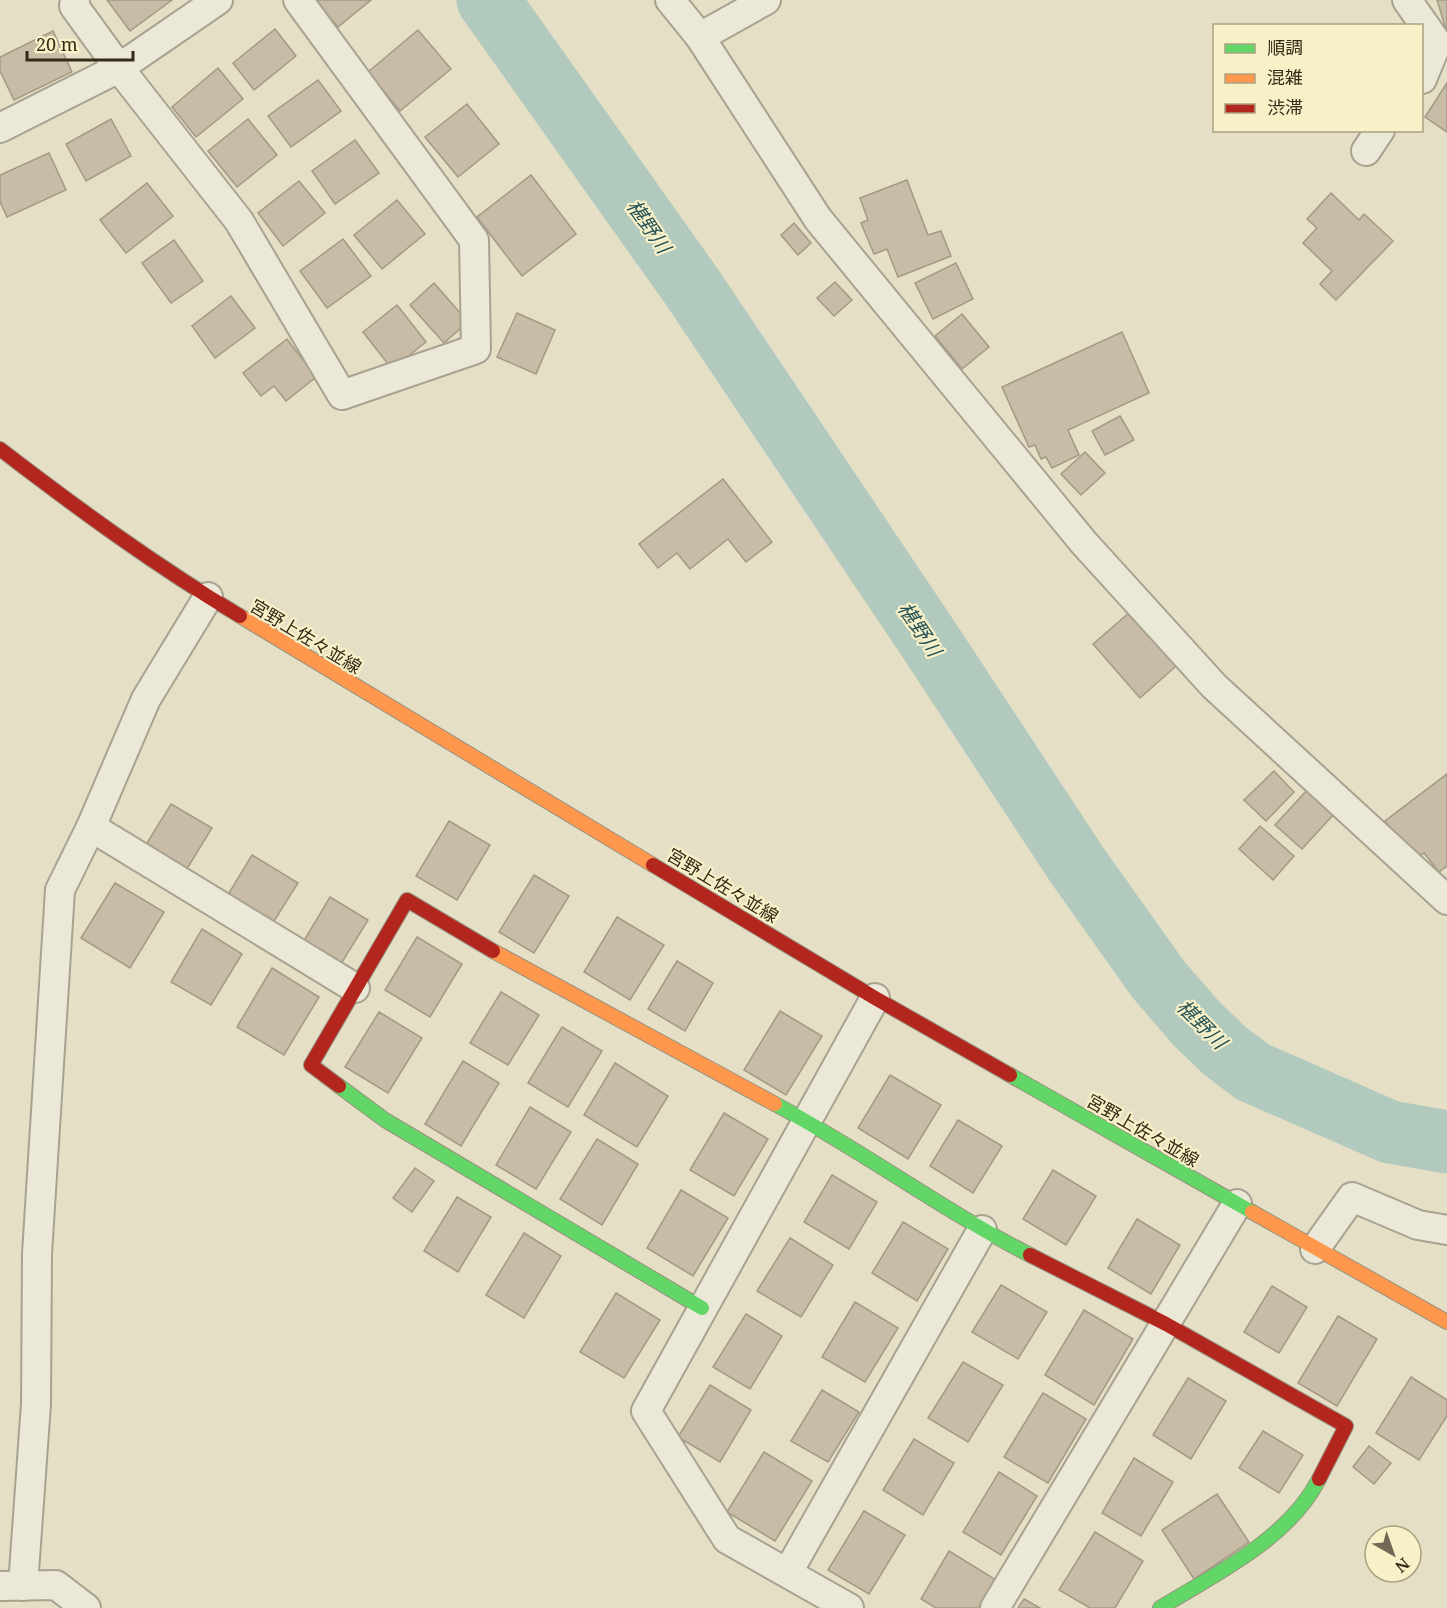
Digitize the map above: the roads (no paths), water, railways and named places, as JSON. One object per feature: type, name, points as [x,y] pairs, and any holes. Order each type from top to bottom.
[{"type":"street","points":[[75,0],[74,6],[119,68],[239,221],[342,396],[476,349],[474,240],[298,0]]},
{"type":"street","points":[[0,128],[119,68],[218,0]]},
{"type":"street","points":[[670,0],[700,37],[818,219],[1084,543],[1214,686],[1447,900]]},
{"type":"street","points":[[700,37],[766,0]]},
{"type":"street","points":[[1407,0],[1437,43],[1423,77]]},
{"type":"street","name":"宮野上佐々並線","points":[[0,449],[80,510],[208,597],[875,998],[1447,1322]]},
{"type":"street","points":[[86,1608],[56,1585],[11,1586],[36,1404],[37,1254],[60,890],[91,827],[146,699],[208,597]]},
{"type":"street","points":[[91,827],[355,988]]},
{"type":"street","points":[[702,1308],[386,1120],[311,1065],[407,900],[512,962],[807,1120],[982,1230],[1166,1324],[1346,1426],[1310,1497],[1267,1541],[1161,1608]]},
{"type":"street","points":[[849,1608],[727,1539],[646,1412],[875,998]]},
{"type":"street","points":[[1315,1249],[1352,1197],[1418,1225],[1447,1230]]},
{"type":"street","points":[[995,1608],[1237,1204]]},
{"type":"street","points":[[788,1572],[982,1230]]},
{"type":"waterway","name":"椹野川","points":[[488,0],[692,287],[1077,865],[1158,979],[1196,1023],[1225,1051],[1253,1072],[1390,1132],[1447,1142]]}]
